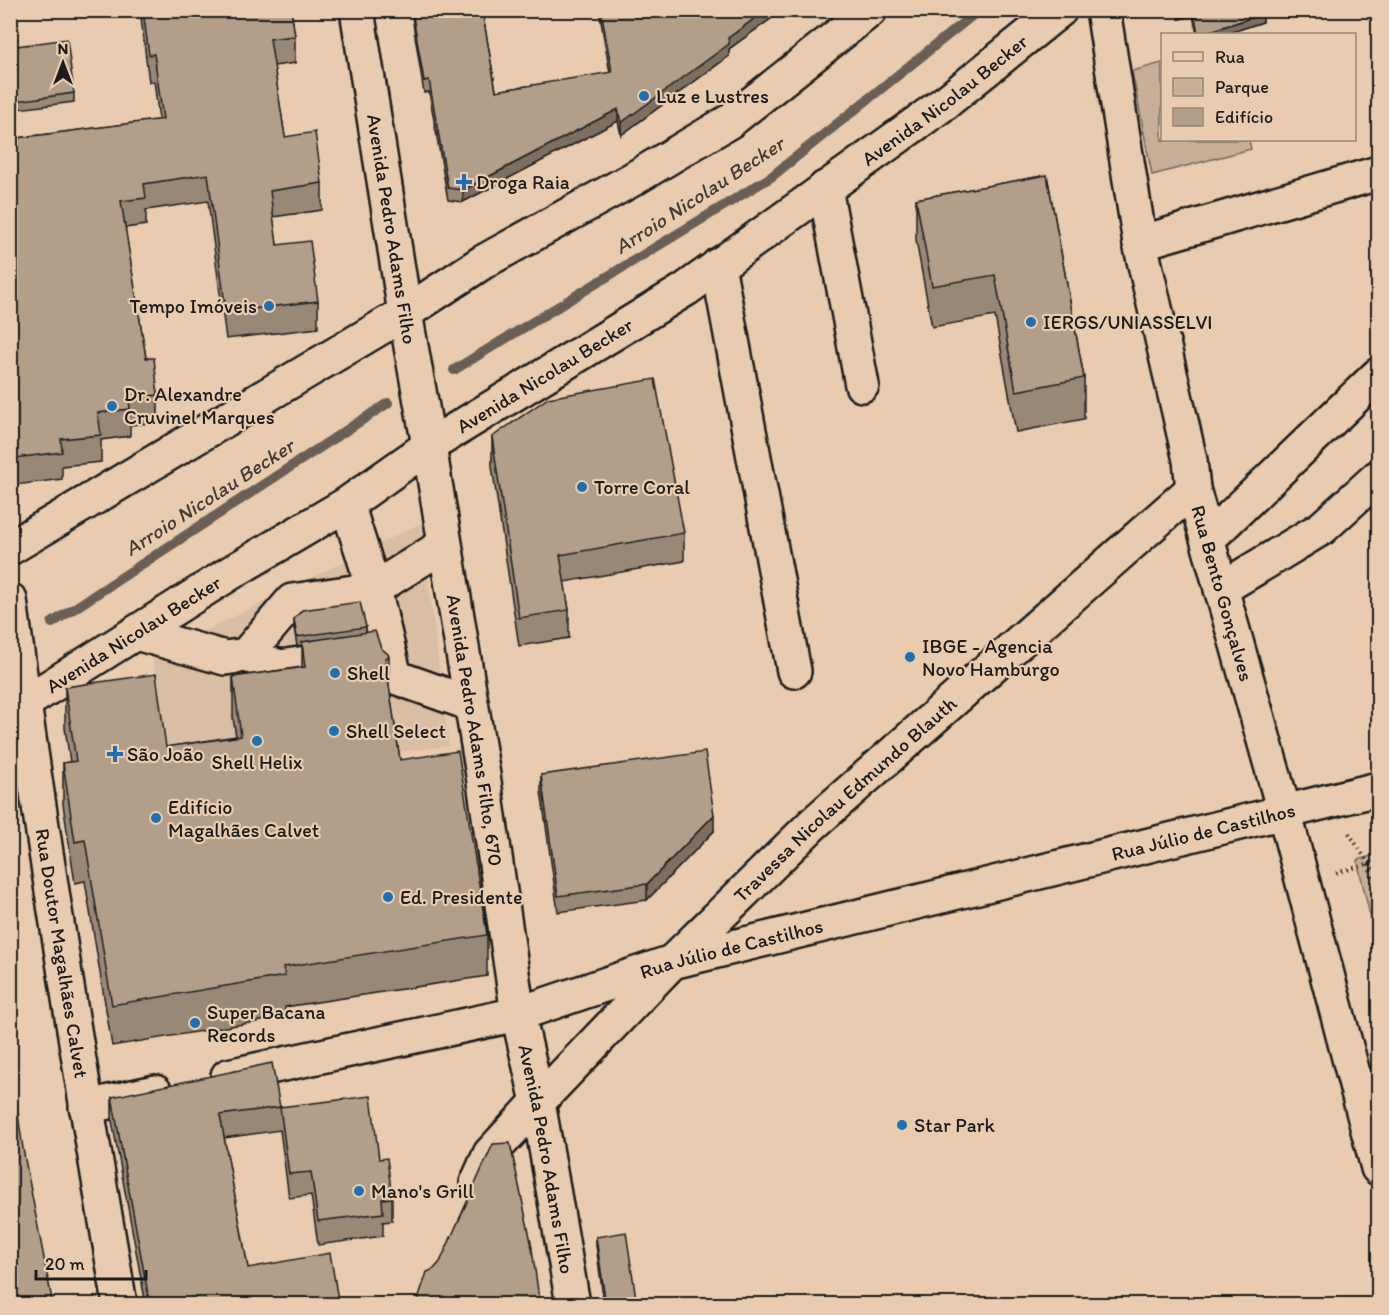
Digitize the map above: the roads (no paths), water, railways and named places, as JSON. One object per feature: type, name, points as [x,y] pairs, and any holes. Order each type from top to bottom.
[{"type":"main road","name":"Avenida Pedro Adams Filho","points":[[357,10],[405,314],[429,446]]},
{"type":"main road","points":[[10,548],[405,314],[483,262],[730,122],[870,10]]},
{"type":"main road","name":"Avenida Nicolau Becker","points":[[17,708],[232,572],[347,504],[429,446],[686,289],[946,102],[1060,10]]},
{"type":"main road","name":"Rua Bento Gonçalves","points":[[1103,10],[1140,243],[1190,460],[1193,489],[1284,811],[1378,1168]]},
{"type":"main road","points":[[1140,243],[1378,173]]},
{"type":"main road","points":[[825,189],[862,385]]},
{"type":"main road","points":[[718,265],[794,671]]},
{"type":"main road","points":[[1208,539],[1378,375]]},
{"type":"main road","name":"Avenida Pedro Adams Filho, 670","points":[[429,446],[518,1014]]},
{"type":"main road","points":[[1221,589],[1322,528],[1378,477]]},
{"type":"main road","name":"Travessa Nicolau Edmundo Blauth","points":[[467,1207],[490,1154],[672,962],[814,823],[1193,489]]},
{"type":"main road","points":[[347,504],[374,589],[392,664]]},
{"type":"main road","points":[[235,656],[292,601],[374,589],[444,545]]},
{"type":"main road","name":"Rua Doutor Magalhães Calvet","points":[[10,600],[17,708],[120,1305]]},
{"type":"main road","points":[[136,633],[280,667],[392,664],[471,704]]},
{"type":"main road","name":"Rua Júlio de Castilhos","points":[[86,1107],[518,1014],[672,962],[1378,789]]},
{"type":"main road","name":"Avenida Pedro Adams Filho","points":[[518,1014],[538,1102],[573,1305]]},
{"type":"waterway","name":"Arroio Nicolau Becker","points":[[454,370],[771,177],[979,10]]},
{"type":"waterway","name":"Arroio Nicolau Becker","points":[[52,623],[388,403]]},
{"type":"place","name":"Luz e Lustres","points":[[644,96]]},
{"type":"place","name":"Droga Raia","points":[[464,182]]},
{"type":"place","name":"Tempo Imóveis","points":[[269,306]]},
{"type":"place","name":"IERGS/UNIASSELVI","points":[[1031,322]]},
{"type":"place","name":"Dr. Alexandre Cruvinel Marques","points":[[112,406]]},
{"type":"place","name":"Torre Coral","points":[[582,487]]},
{"type":"place","name":"IBGE - Agencia Novo Hamburgo","points":[[910,657]]},
{"type":"place","name":"Shell","points":[[335,673]]},
{"type":"place","name":"Shell Select","points":[[334,731]]},
{"type":"place","name":"Shell Helix","points":[[257,741]]},
{"type":"place","name":"São João","points":[[115,754]]},
{"type":"place","name":"Edifício Magalhães Calvet","points":[[156,818]]},
{"type":"place","name":"Ed. Presidente","points":[[388,897]]},
{"type":"place","name":"Super Bacana Records","points":[[195,1023]]},
{"type":"place","name":"Star Park","points":[[902,1125]]},
{"type":"place","name":"Mano's Grill","points":[[359,1191]]}]
